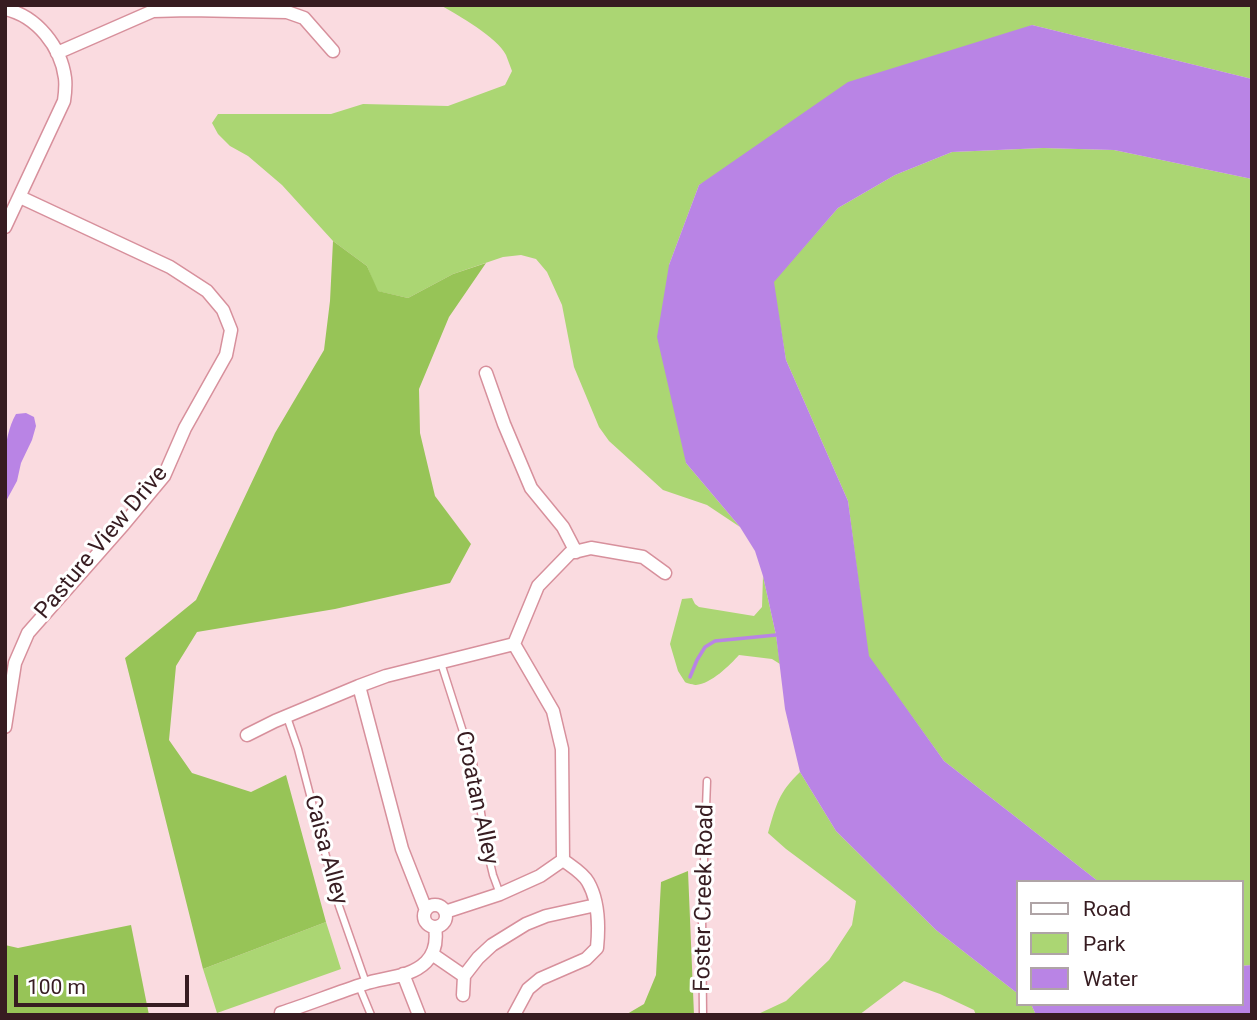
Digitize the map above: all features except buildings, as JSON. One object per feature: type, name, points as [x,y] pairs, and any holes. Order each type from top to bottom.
[{"type":"street","points":[[5,9],[29,19],[49,38],[61,61],[65,80],[64,101],[5,227]]},
{"type":"street","points":[[57,53],[153,10],[287,12],[304,18],[333,51]]},
{"type":"street","name":"Pasture View Drive","points":[[5,727],[15,663],[28,633],[164,476],[185,428],[226,355],[231,330],[223,310],[207,291],[170,267],[20,197]]},
{"type":"street","points":[[486,373],[531,488],[563,527],[576,552]]},
{"type":"street","points":[[514,644],[538,586],[570,553],[591,548],[643,556],[665,573]]},
{"type":"street","points":[[247,735],[386,676],[514,644]]},
{"type":"street","points":[[513,1015],[528,989],[540,979],[586,959],[597,948],[598,919],[588,882],[564,860],[562,750],[553,712],[514,644]]},
{"type":"street","points":[[359,686],[402,849],[426,910]]},
{"type":"street","points":[[445,912],[500,894],[540,876],[564,860]]},
{"type":"street","points":[[435,905],[442,907],[445,912],[443,923],[435,926],[430,926],[424,917],[428,907],[435,905]]},
{"type":"street","points":[[464,995],[464,976],[492,945],[526,924],[546,916],[596,905]]},
{"type":"street","points":[[279,1014],[363,984],[410,972],[424,965],[436,945],[435,926]]},
{"type":"street","points":[[432,954],[464,976]]},
{"type":"street","points":[[403,974],[419,1015]]},
{"type":"lane","name":"Croatan Alley","points":[[440,662],[473,763],[487,850],[500,894]]},
{"type":"lane","name":"Caisa Alley","points":[[287,716],[371,1015]]},
{"type":"lane","name":"Foster Creek Road","points":[[703,1015],[702,914],[707,781]]},
{"type":"green space","points":[[440,5],[1252,5],[1252,79],[1032,25],[699,185],[669,265],[686,463],[740,527],[707,505],[663,490],[609,441],[599,427],[574,367],[562,305],[547,272],[536,259],[521,255],[503,257],[453,274],[408,298],[377,291],[367,266],[333,241],[282,185],[218,134],[212,123],[218,114],[331,114],[363,104],[448,106],[505,85],[512,71],[501,48],[476,27]]},
{"type":"green space","points":[[1043,148],[1114,150],[1252,179],[1252,965],[1243,966],[1243,880],[1096,880],[944,761],[868,656],[848,501],[786,360],[773,282],[838,208],[895,175],[952,152]]},
{"type":"green space","points":[[333,241],[367,266],[378,291],[408,298],[453,274],[486,263],[449,317],[419,389],[420,433],[435,496],[471,544],[450,583],[335,609],[197,632],[176,666],[169,740],[192,773],[251,792],[286,775],[326,922],[203,969],[125,658],[196,600],[275,433],[324,350]]},
{"type":"green space","points":[[763,576],[780,664],[772,659],[739,655],[714,678],[702,684],[685,682],[678,671],[670,644],[682,599],[692,598],[699,607],[754,616],[762,607]]},
{"type":"green space","points":[[800,772],[836,831],[936,930],[1016,992],[1016,1006],[1032,1006],[1036,1015],[976,1015],[974,1010],[904,981],[859,1015],[756,1015],[786,1001],[829,960],[852,925],[856,901],[768,833],[773,814],[787,786]]},
{"type":"green space","points":[[688,871],[694,1015],[621,1015],[644,1004],[656,975],[661,882]]},
{"type":"green space","points":[[326,922],[341,969],[217,1013],[203,969]]},
{"type":"green space","points":[[131,925],[149,1015],[5,1015],[5,945],[18,948]]},
{"type":"water","points":[[1032,25],[1252,79],[1252,179],[1114,150],[1043,148],[952,152],[895,175],[838,208],[774,282],[786,360],[848,501],[869,656],[944,761],[1096,880],[1016,880],[1016,992],[936,930],[836,831],[800,772],[785,709],[776,635],[755,551],[740,527],[686,463],[657,337],[669,265],[699,185],[848,82]]},
{"type":"water","points":[[26,413],[34,417],[36,426],[17,481],[5,503],[8,435],[16,414]]},
{"type":"water","points":[[1252,965],[1252,1015],[1036,1015],[1032,1006],[1243,1006],[1243,966]]},
{"type":"waterway","points":[[690,677],[705,647],[715,641],[776,635]]}]
